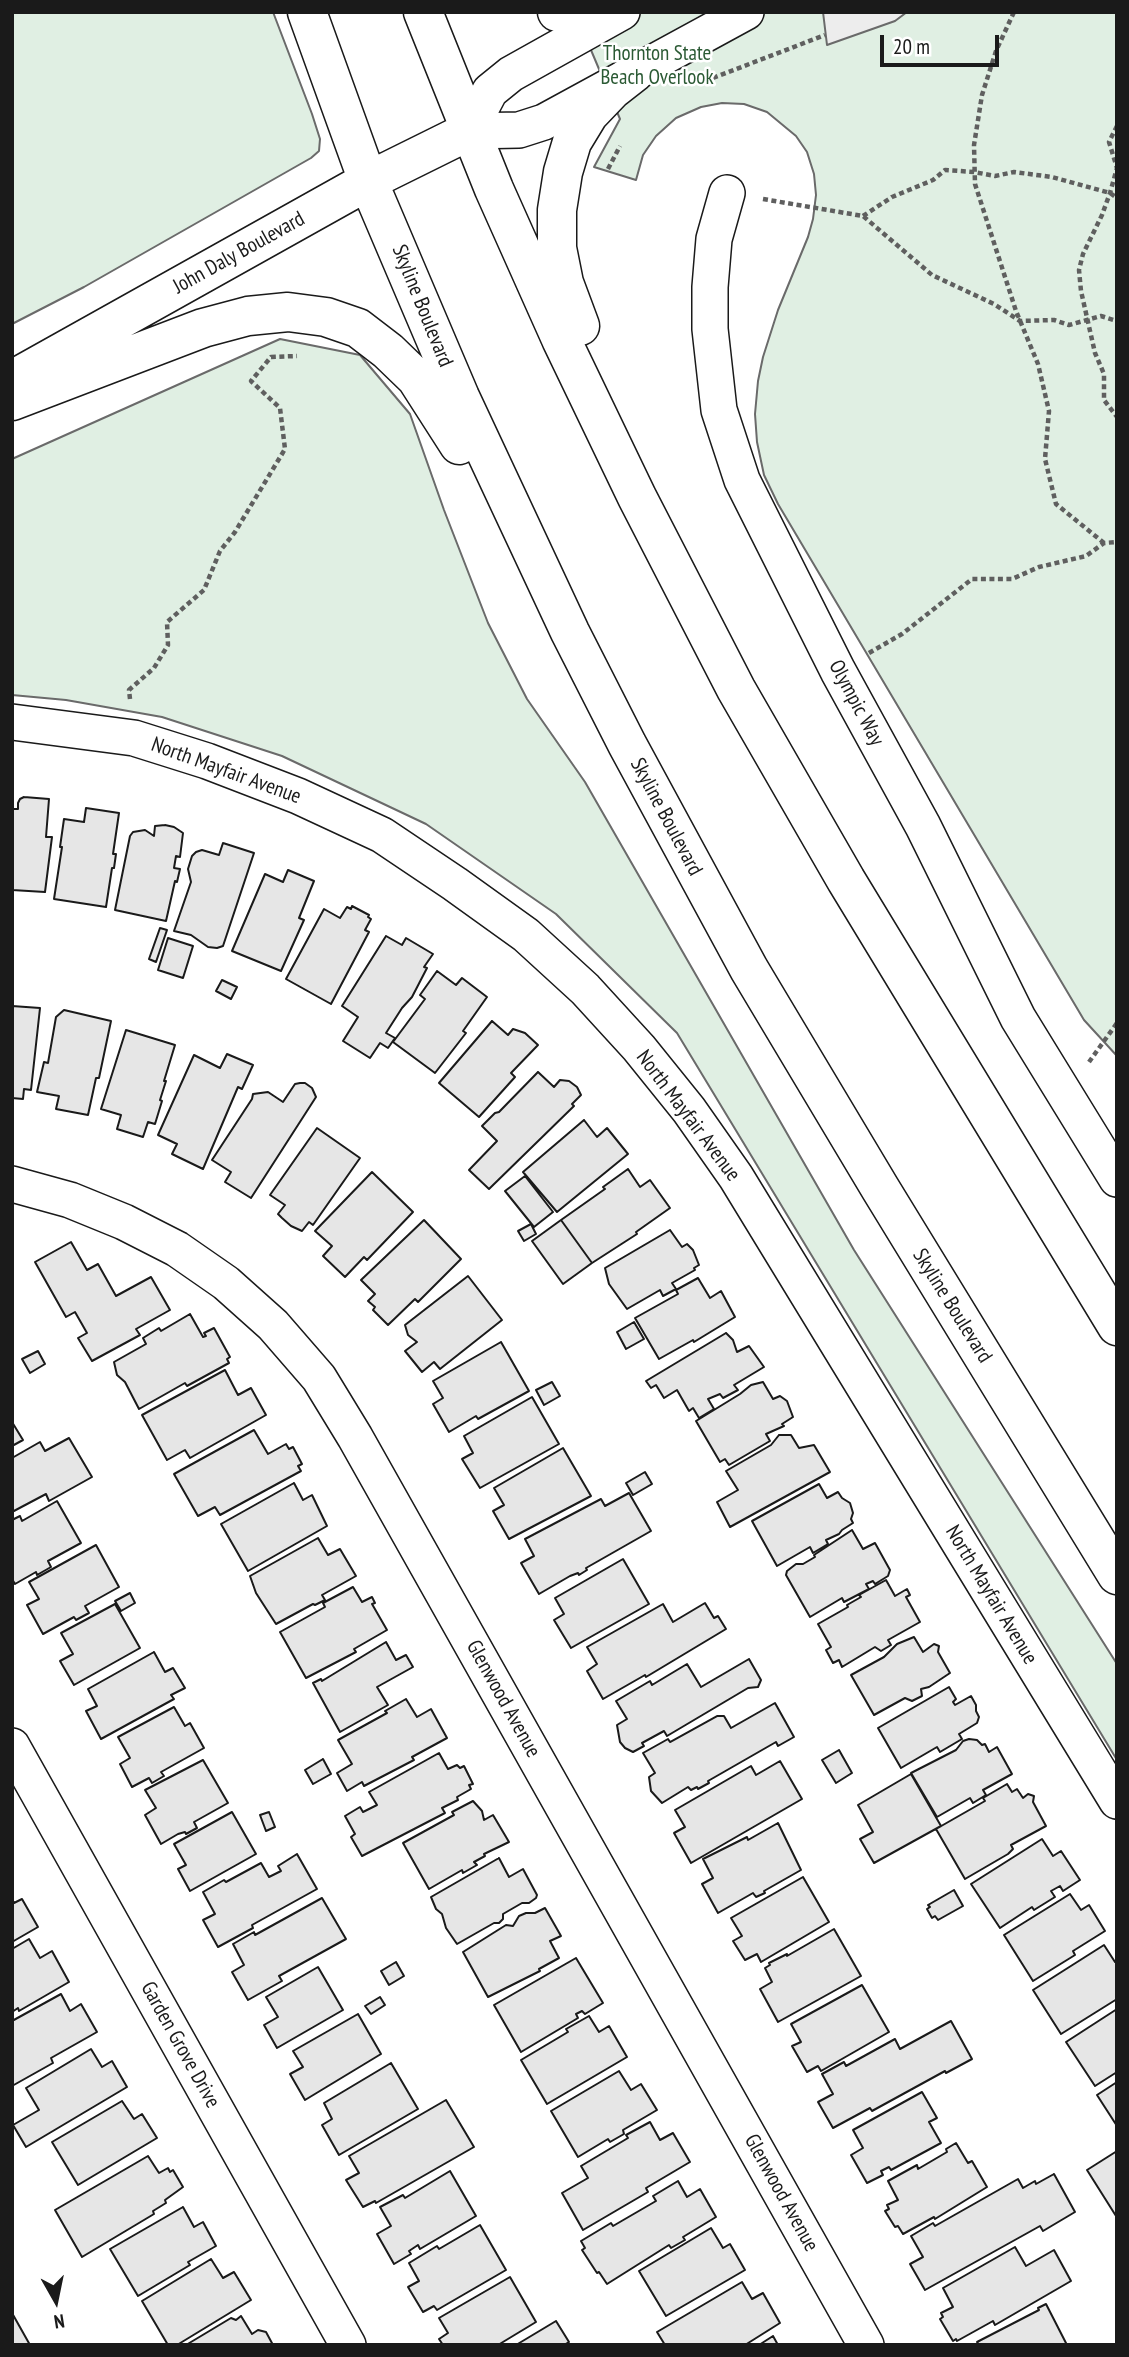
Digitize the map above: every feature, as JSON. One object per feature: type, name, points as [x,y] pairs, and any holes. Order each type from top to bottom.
[{"type":"main road","name":"Skyline Boulevard","points":[[307,12],[368,181],[460,397],[570,632],[688,859],[749,968],[1117,1575]]},
{"type":"main road","points":[[423,12],[469,131],[561,339],[637,497],[736,689],[817,831],[1117,1326]]},
{"type":"main road","points":[[557,12],[580,12]]},
{"type":"main road","points":[[635,72],[612,90],[589,114],[572,142],[563,172],[557,211],[557,248],[564,282],[679,579]]},
{"type":"main road","name":"John Daly Boulevard","points":[[12,380],[368,181],[469,131]]},
{"type":"main road","points":[[12,401],[203,328],[247,316],[288,312],[326,317],[358,328],[388,351],[416,378],[440,412],[570,632]]},
{"type":"street","points":[[622,12],[511,74],[490,91],[469,131],[519,130],[544,122],[746,12]]},
{"type":"street","name":"Olympic Way","points":[[727,193],[714,240],[710,287],[713,368],[719,410],[747,490],[838,671],[923,826],[1018,1018],[1117,1179]]},
{"type":"street","name":"North Mayfair Avenue","points":[[12,722],[134,738],[207,761],[298,796],[382,835],[526,935],[585,989],[639,1048],[690,1110],[736,1177],[1117,1801]]},
{"type":"street","name":"Glenwood Avenue","points":[[12,1184],[70,1200],[124,1222],[177,1249],[226,1283],[273,1325],[319,1378],[355,1437],[866,2345]]},
{"type":"street","name":"Garden Grove Drive","points":[[12,1746],[348,2345]]},
{"type":"path","points":[[1014,12],[996,51],[982,95],[974,145],[975,184],[1020,320],[1038,364],[1049,411],[1045,459],[1056,504],[1104,543]]},
{"type":"path","points":[[701,82],[825,35]]},
{"type":"path","points":[[1117,126],[1109,142],[1116,168],[1110,192],[1083,254],[1079,270],[1087,320],[1104,374],[1104,400],[1117,417]]},
{"type":"path","points":[[563,172],[603,179],[622,140]]},
{"type":"path","points":[[863,216],[892,197],[933,180],[945,170],[995,176],[1014,172],[1052,177],[1110,192],[1117,198]]},
{"type":"path","points":[[727,193],[863,216],[932,275],[1020,320],[1054,320],[1069,325],[1101,316],[1117,321]]},
{"type":"path","points":[[134,738],[129,690],[155,668],[168,645],[167,622],[204,590],[220,551],[235,532],[285,449],[280,408],[251,381],[271,357],[307,355],[326,317]]},
{"type":"path","points":[[838,671],[902,634],[972,579],[1012,579],[1040,567],[1086,556],[1104,543],[1117,542]]},
{"type":"green space","points":[[12,12],[273,12],[312,114],[320,139],[319,151],[84,287],[12,324]]},
{"type":"green space","name":"Thornton State Beach Overlook","points":[[575,12],[1117,12],[1117,1056],[1084,1020],[778,504],[764,475],[757,442],[755,414],[758,381],[778,310],[813,219],[816,195],[814,174],[807,152],[796,136],[767,112],[744,104],[722,103],[701,107],[676,118],[656,136],[643,155],[636,180],[594,167],[620,119]]},
{"type":"green space","points":[[280,339],[360,355],[410,414],[488,623],[527,699],[585,782],[854,1250],[1117,1664],[1117,1760],[677,1033],[556,914],[426,824],[282,756],[162,717],[66,700],[12,695],[12,459]]},
{"type":"shaded area","points":[[823,12],[907,12],[895,21],[827,45]]},
{"type":"building","points":[[20,799],[49,799],[46,837],[52,837],[45,892],[12,890],[12,809],[18,809]]},
{"type":"building","points":[[86,808],[119,813],[113,854],[116,854],[106,907],[54,899],[64,819],[84,822]]},
{"type":"building","points":[[165,825],[183,833],[180,857],[176,856],[174,868],[180,869],[166,921],[115,910],[130,836],[133,832],[145,830],[154,836],[155,826]]},
{"type":"building","points":[[223,843],[254,853],[223,946],[217,948],[208,947],[191,935],[174,931],[191,882],[188,869],[192,856],[202,850],[219,855]]},
{"type":"building","points":[[288,870],[314,881],[299,918],[304,920],[281,971],[232,951],[265,874],[283,882]]},
{"type":"building","points":[[352,906],[369,915],[371,919],[365,930],[369,932],[331,1004],[286,979],[324,909],[340,918],[347,907],[351,909]]},
{"type":"building","points":[[160,928],[167,930],[156,962],[149,959]]},
{"type":"building","points":[[386,936],[402,945],[406,938],[433,954],[424,967],[427,968],[412,997],[386,1033],[395,1038],[388,1048],[380,1043],[370,1058],[343,1041],[358,1017],[342,1006]]},
{"type":"building","points":[[168,938],[193,946],[183,978],[158,970]]},
{"type":"building","points":[[437,971],[456,985],[462,978],[487,997],[463,1031],[466,1033],[435,1073],[393,1042],[425,999],[420,995]]},
{"type":"building","points":[[222,980],[237,987],[231,999],[216,991]]},
{"type":"building","points":[[12,1006],[40,1008],[31,1090],[24,1089],[23,1099],[12,1098]]},
{"type":"building","points":[[64,1010],[111,1021],[88,1115],[56,1109],[59,1096],[37,1092],[44,1062],[48,1063],[56,1017]]},
{"type":"building","points":[[492,1021],[508,1035],[513,1029],[525,1033],[538,1045],[511,1073],[515,1077],[479,1117],[439,1083]]},
{"type":"building","points":[[126,1030],[175,1045],[155,1124],[148,1122],[143,1137],[117,1129],[121,1115],[101,1109]]},
{"type":"building","points":[[227,1054],[253,1065],[242,1089],[238,1087],[203,1169],[172,1154],[177,1144],[158,1135],[194,1055],[220,1068]]},
{"type":"building","points":[[538,1072],[554,1087],[560,1080],[569,1081],[577,1087],[581,1095],[572,1104],[574,1106],[489,1189],[469,1170],[497,1141],[482,1126]]},
{"type":"building","points":[[305,1083],[312,1088],[316,1097],[251,1198],[225,1182],[231,1172],[212,1160],[253,1094],[268,1092],[283,1102],[295,1084]]},
{"type":"building","points":[[584,1120],[597,1137],[607,1128],[628,1154],[557,1212],[523,1172]]},
{"type":"building","points":[[317,1128],[360,1158],[313,1225],[309,1222],[302,1231],[291,1226],[278,1214],[285,1205],[270,1195]]},
{"type":"building","points":[[628,1169],[640,1187],[650,1180],[670,1208],[636,1232],[637,1234],[592,1263],[561,1220]]},
{"type":"building","points":[[372,1172],[413,1212],[367,1260],[364,1257],[345,1277],[323,1256],[332,1246],[315,1231]]},
{"type":"building","points":[[525,1176],[553,1212],[534,1227],[505,1191]]},
{"type":"building","points":[[424,1220],[461,1259],[418,1302],[415,1299],[388,1325],[373,1310],[375,1307],[368,1301],[375,1294],[361,1280]]},
{"type":"building","points":[[561,1220],[592,1263],[563,1284],[532,1241]]},
{"type":"building","points":[[531,1224],[536,1234],[524,1241],[518,1231]]},
{"type":"building","points":[[670,1230],[682,1247],[687,1244],[693,1250],[699,1265],[672,1283],[676,1289],[663,1296],[660,1290],[627,1309],[609,1284],[605,1268]]},
{"type":"building","points":[[71,1242],[87,1270],[98,1264],[116,1296],[151,1277],[170,1310],[136,1329],[140,1335],[92,1361],[78,1338],[87,1333],[75,1312],[66,1317],[35,1262]]},
{"type":"building","points":[[468,1276],[502,1320],[440,1369],[434,1362],[422,1372],[405,1351],[417,1342],[408,1335],[405,1325]]},
{"type":"building","points":[[698,1278],[710,1298],[721,1291],[735,1317],[659,1359],[635,1318],[678,1294],[676,1290]]},
{"type":"building","points":[[190,1314],[203,1337],[206,1336],[204,1333],[214,1328],[230,1357],[227,1359],[229,1363],[187,1386],[185,1383],[139,1409],[125,1382],[117,1375],[114,1362],[146,1344],[143,1338]]},
{"type":"building","points":[[634,1322],[644,1339],[626,1349],[617,1332]]},
{"type":"building","points":[[726,1333],[733,1340],[737,1352],[749,1346],[764,1367],[734,1385],[738,1390],[723,1398],[720,1394],[708,1399],[714,1409],[699,1418],[693,1408],[689,1411],[677,1390],[664,1398],[656,1385],[651,1388],[646,1381]]},
{"type":"building","points":[[501,1342],[529,1391],[449,1432],[433,1404],[443,1398],[433,1381]]},
{"type":"building","points":[[38,1351],[45,1364],[30,1373],[22,1359]]},
{"type":"building","points":[[225,1370],[238,1395],[251,1388],[266,1415],[190,1458],[185,1450],[167,1460],[142,1415]]},
{"type":"building","points":[[552,1382],[560,1396],[544,1405],[536,1390]]},
{"type":"building","points":[[763,1382],[773,1399],[780,1396],[787,1401],[793,1417],[782,1424],[784,1426],[766,1434],[770,1441],[729,1465],[725,1459],[720,1462],[696,1421],[751,1385]]},
{"type":"building","points":[[532,1397],[559,1444],[480,1488],[462,1459],[473,1453],[464,1436]]},
{"type":"building","points":[[12,1422],[23,1440],[12,1446]]},
{"type":"building","points":[[254,1430],[268,1454],[286,1444],[289,1449],[293,1447],[302,1464],[298,1466],[301,1471],[220,1515],[215,1507],[198,1516],[174,1474]]},
{"type":"building","points":[[779,1435],[791,1435],[799,1448],[814,1445],[830,1472],[730,1527],[717,1502],[738,1490],[726,1471],[771,1445]]},
{"type":"building","points":[[69,1438],[92,1477],[49,1501],[46,1494],[12,1512],[12,1458],[40,1442],[45,1451]]},
{"type":"building","points":[[563,1448],[591,1496],[509,1539],[493,1511],[504,1505],[494,1488]]},
{"type":"building","points":[[645,1472],[652,1484],[633,1495],[626,1483]]},
{"type":"building","points":[[294,1483],[303,1500],[312,1495],[327,1526],[248,1571],[221,1524]]},
{"type":"building","points":[[819,1484],[827,1498],[838,1492],[850,1503],[853,1523],[826,1540],[828,1544],[813,1553],[810,1547],[777,1566],[752,1521]]},
{"type":"building","points":[[629,1493],[651,1531],[586,1568],[587,1570],[579,1575],[570,1576],[539,1594],[521,1563],[534,1556],[525,1539],[601,1499],[605,1506]]},
{"type":"building","points":[[57,1501],[81,1543],[48,1561],[51,1567],[15,1584],[12,1579],[12,1520],[20,1516],[22,1521]]},
{"type":"building","points":[[852,1530],[863,1549],[875,1543],[890,1570],[888,1576],[875,1584],[873,1581],[866,1584],[869,1589],[844,1602],[842,1598],[810,1617],[786,1575],[787,1571],[796,1564],[803,1564],[815,1557],[814,1555]]},
{"type":"building","points":[[318,1538],[328,1555],[340,1549],[356,1576],[322,1595],[325,1600],[276,1624],[256,1593],[250,1576]]},
{"type":"building","points":[[96,1545],[119,1587],[85,1606],[89,1613],[76,1620],[74,1617],[43,1634],[27,1605],[39,1599],[29,1582]]},
{"type":"building","points":[[623,1559],[649,1604],[571,1648],[554,1620],[564,1614],[555,1598]]},
{"type":"building","points":[[886,1580],[895,1596],[907,1589],[910,1595],[906,1597],[920,1622],[888,1640],[891,1645],[881,1651],[875,1647],[842,1667],[839,1660],[833,1663],[826,1650],[831,1647],[818,1624]]},
{"type":"building","points":[[353,1587],[362,1602],[372,1597],[375,1603],[372,1604],[387,1630],[354,1649],[356,1652],[306,1678],[280,1632],[325,1607],[323,1603]]},
{"type":"building","points":[[130,1593],[135,1603],[121,1611],[115,1601]]},
{"type":"building","points":[[705,1603],[714,1618],[718,1616],[726,1629],[646,1677],[645,1675],[603,1699],[587,1671],[597,1664],[587,1647],[663,1604],[673,1622]]},
{"type":"building","points":[[115,1604],[140,1648],[74,1685],[60,1661],[73,1654],[61,1633]]},
{"type":"building","points":[[914,1637],[923,1652],[934,1644],[939,1646],[938,1652],[950,1673],[929,1687],[921,1689],[922,1696],[912,1701],[905,1698],[874,1715],[851,1675],[884,1657],[897,1644]]},
{"type":"building","points":[[386,1642],[396,1660],[406,1655],[413,1667],[377,1687],[388,1705],[340,1732],[313,1683],[321,1679],[322,1681]]},
{"type":"building","points":[[154,1652],[165,1672],[173,1668],[185,1688],[171,1695],[174,1699],[101,1739],[86,1711],[97,1706],[88,1689]]},
{"type":"building","points":[[749,1659],[761,1680],[758,1687],[748,1688],[667,1736],[664,1731],[642,1743],[644,1746],[633,1752],[620,1742],[617,1725],[627,1719],[616,1701],[650,1681],[652,1685],[687,1664],[701,1687]]},
{"type":"building","points":[[949,1687],[956,1699],[953,1702],[955,1705],[971,1696],[979,1717],[977,1723],[959,1734],[962,1739],[940,1752],[937,1747],[901,1768],[878,1728]]},
{"type":"building","points":[[406,1699],[417,1717],[431,1709],[447,1738],[412,1757],[414,1760],[364,1786],[362,1782],[347,1791],[337,1773],[352,1764],[338,1740],[387,1713],[385,1711]]},
{"type":"building","points":[[775,1703],[794,1737],[778,1746],[776,1742],[698,1789],[697,1787],[691,1790],[688,1787],[662,1803],[651,1791],[649,1777],[655,1773],[643,1753],[668,1739],[670,1742],[717,1716],[724,1716],[731,1728]]},
{"type":"building","points":[[174,1707],[185,1726],[190,1723],[204,1748],[161,1772],[164,1776],[152,1783],[149,1778],[132,1787],[120,1764],[130,1758],[118,1737]]},
{"type":"building","points":[[969,1739],[985,1744],[989,1752],[997,1747],[1012,1774],[983,1790],[986,1795],[973,1803],[970,1798],[937,1817],[911,1773],[956,1750],[963,1741]]},
{"type":"building","points":[[839,1750],[852,1773],[836,1783],[822,1760]]},
{"type":"building","points":[[439,1753],[448,1769],[457,1765],[460,1768],[464,1766],[473,1784],[469,1785],[471,1789],[442,1808],[445,1813],[362,1856],[351,1837],[355,1834],[345,1816],[360,1807],[363,1812],[377,1805],[369,1792]]},
{"type":"building","points":[[323,1759],[331,1774],[313,1784],[305,1770]]},
{"type":"building","points":[[203,1760],[228,1803],[194,1822],[197,1828],[186,1834],[178,1834],[161,1844],[145,1815],[156,1808],[145,1790]]},
{"type":"building","points":[[780,1761],[802,1799],[691,1863],[674,1833],[685,1827],[675,1810],[751,1766],[756,1775]]},
{"type":"building","points":[[911,1774],[941,1826],[874,1863],[860,1839],[873,1832],[858,1805]]},
{"type":"building","points":[[1007,1784],[1012,1792],[1017,1789],[1023,1798],[1028,1794],[1034,1796],[1033,1802],[1046,1826],[1011,1845],[1013,1849],[1008,1854],[965,1879],[936,1829],[985,1801],[983,1798]]},
{"type":"building","points":[[473,1801],[482,1811],[484,1820],[493,1815],[509,1842],[484,1854],[485,1856],[474,1862],[477,1865],[463,1873],[462,1870],[429,1889],[403,1843],[454,1815],[452,1812]]},
{"type":"building","points":[[232,1812],[256,1854],[190,1891],[178,1869],[186,1865],[174,1844]]},
{"type":"building","points":[[269,1812],[275,1827],[266,1831],[260,1815]]},
{"type":"building","points":[[778,1823],[801,1870],[764,1891],[765,1893],[756,1897],[753,1893],[718,1913],[702,1884],[713,1878],[703,1859],[747,1837],[748,1840]]},
{"type":"building","points":[[1042,1839],[1053,1856],[1061,1851],[1080,1880],[1063,1891],[1060,1886],[1051,1891],[1055,1897],[1034,1910],[1032,1907],[1000,1928],[971,1884]]},
{"type":"building","points":[[297,1854],[317,1889],[218,1947],[203,1920],[215,1914],[203,1892],[261,1863],[269,1877],[281,1871],[278,1866]]},
{"type":"building","points":[[499,1858],[509,1877],[523,1869],[537,1895],[536,1898],[503,1914],[499,1923],[494,1923],[457,1944],[431,1897]]},
{"type":"building","points":[[803,1877],[829,1922],[761,1962],[757,1954],[745,1960],[733,1941],[742,1936],[731,1918]]},
{"type":"building","points":[[954,1890],[963,1906],[938,1920],[935,1916],[932,1918],[927,1909],[930,1907],[928,1905]]},
{"type":"building","points":[[1070,1894],[1081,1910],[1089,1905],[1105,1931],[1073,1951],[1075,1955],[1033,1981],[1004,1935]]},
{"type":"building","points":[[322,1898],[346,1939],[279,1976],[282,1981],[248,2000],[232,1972],[244,1965],[233,1944],[254,1932],[255,1935]]},
{"type":"building","points":[[12,1899],[14,1903],[22,1899],[38,1927],[12,1942]]},
{"type":"building","points":[[545,1908],[561,1936],[550,1941],[559,1958],[539,1969],[540,1971],[488,1997],[463,1952],[506,1925],[513,1926],[519,1916]]},
{"type":"building","points":[[834,1929],[861,1976],[778,2022],[760,1989],[772,1982],[765,1968],[769,1963],[787,1956]]},
{"type":"building","points":[[29,1939],[40,1958],[52,1951],[69,1982],[19,2011],[18,2008],[12,2012],[12,1949]]},
{"type":"building","points":[[1104,1945],[1115,1962],[1117,1960],[1117,1999],[1061,2034],[1033,1990]]},
{"type":"building","points":[[576,1958],[603,2003],[585,2014],[582,2011],[576,2014],[578,2018],[521,2052],[494,2005]]},
{"type":"building","points":[[396,1962],[404,1976],[389,1985],[381,1971]]},
{"type":"building","points":[[318,1967],[343,2010],[277,2048],[264,2025],[278,2017],[266,1997]]},
{"type":"building","points":[[862,1985],[889,2032],[821,2071],[818,2066],[807,2072],[792,2046],[801,2042],[791,2024]]},
{"type":"building","points":[[61,1994],[70,2011],[81,2004],[97,2032],[51,2058],[53,2063],[12,2086],[12,2021]]},
{"type":"building","points":[[380,1997],[385,2005],[371,2014],[365,2006]]},
{"type":"building","points":[[1117,2009],[1117,2072],[1095,2086],[1066,2042]]},
{"type":"building","points":[[358,2014],[381,2054],[305,2100],[290,2074],[303,2067],[293,2051]]},
{"type":"building","points":[[589,2016],[599,2032],[609,2026],[627,2057],[547,2104],[521,2060]]},
{"type":"building","points":[[951,2021],[972,2059],[872,2111],[870,2108],[833,2128],[818,2102],[833,2094],[822,2074],[844,2062],[846,2066],[895,2039],[900,2049]]},
{"type":"building","points":[[91,2049],[102,2067],[112,2061],[127,2087],[26,2147],[13,2125],[39,2110],[26,2088]]},
{"type":"building","points":[[391,2063],[418,2109],[339,2155],[322,2125],[332,2119],[324,2103]]},
{"type":"building","points":[[619,2071],[631,2090],[641,2084],[657,2110],[623,2130],[624,2134],[610,2142],[608,2139],[578,2157],[551,2111]]},
{"type":"building","points":[[1117,2082],[1117,2126],[1097,2095]]},
{"type":"building","points":[[922,2092],[937,2118],[929,2122],[941,2143],[891,2170],[889,2167],[881,2171],[883,2175],[867,2183],[851,2155],[863,2148],[853,2130]]},
{"type":"building","points":[[446,2100],[474,2147],[376,2203],[375,2201],[363,2207],[346,2180],[359,2173],[349,2156]]},
{"type":"building","points":[[122,2101],[134,2119],[142,2114],[157,2138],[78,2185],[52,2142]]},
{"type":"building","points":[[650,2122],[660,2140],[673,2133],[690,2162],[646,2188],[648,2192],[583,2230],[562,2193],[588,2178],[581,2166]]},
{"type":"building","points":[[956,2143],[968,2163],[972,2161],[987,2187],[935,2219],[934,2217],[903,2234],[885,2211],[889,2209],[887,2205],[898,2200],[888,2181],[917,2165],[918,2169],[947,2152],[946,2149]]},
{"type":"building","points":[[1117,2151],[1117,2216],[1116,2216],[1087,2170]]},
{"type":"building","points":[[148,2156],[159,2173],[168,2168],[170,2172],[173,2170],[183,2187],[153,2211],[154,2214],[82,2257],[55,2210]]},
{"type":"building","points":[[450,2171],[476,2216],[420,2249],[418,2245],[409,2251],[411,2254],[394,2264],[377,2234],[391,2226],[380,2207],[403,2195],[405,2198]]},
{"type":"building","points":[[1054,2174],[1075,2212],[1043,2231],[1040,2226],[925,2290],[910,2264],[923,2257],[911,2236],[933,2223],[935,2226],[1018,2179],[1023,2188]]},
{"type":"building","points":[[678,2181],[687,2197],[700,2189],[716,2217],[683,2237],[685,2240],[671,2248],[669,2245],[607,2284],[582,2250],[585,2248],[581,2241],[656,2201],[653,2196]]},
{"type":"building","points":[[183,2207],[194,2227],[203,2222],[216,2246],[138,2296],[110,2249]]},
{"type":"building","points":[[480,2225],[506,2270],[437,2310],[434,2306],[423,2312],[408,2287],[419,2281],[409,2263]]},
{"type":"building","points":[[711,2228],[723,2248],[730,2244],[745,2270],[666,2316],[639,2271]]},
{"type":"building","points":[[1015,2247],[1026,2266],[1054,2250],[1071,2281],[995,2325],[993,2321],[953,2341],[940,2319],[943,2317],[941,2313],[953,2307],[943,2288]]},
{"type":"building","points":[[211,2259],[223,2278],[234,2272],[251,2300],[177,2345],[168,2345],[142,2301]]},
{"type":"building","points":[[510,2277],[536,2322],[498,2345],[443,2345],[439,2339],[448,2333],[439,2318]]},
{"type":"building","points":[[742,2282],[752,2299],[763,2293],[780,2323],[745,2345],[665,2345],[657,2332]]},
{"type":"building","points":[[1046,2304],[1067,2345],[979,2345],[977,2342],[1039,2310],[1038,2308]]},
{"type":"building","points":[[12,2313],[30,2345],[12,2345]]},
{"type":"building","points":[[241,2316],[252,2334],[258,2330],[266,2332],[273,2345],[186,2345],[231,2318],[236,2320]]},
{"type":"building","points":[[556,2321],[569,2342],[564,2345],[516,2345]]},
{"type":"building","points":[[773,2336],[778,2345],[759,2345]]}]
